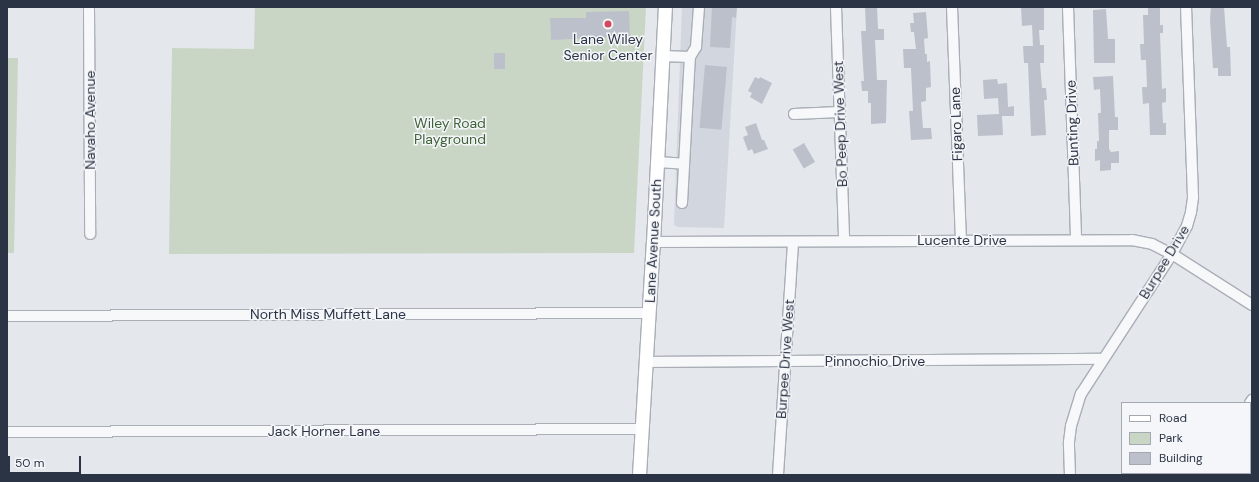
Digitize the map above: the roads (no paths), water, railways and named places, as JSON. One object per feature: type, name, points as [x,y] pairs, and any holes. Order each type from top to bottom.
[{"type":"main road","name":"Lane Avenue South","points":[[639,475],[654,242],[665,7]]},
{"type":"street","name":"Navaho Avenue","points":[[89,7],[90,234]]},
{"type":"street","points":[[682,204],[690,57],[696,47],[699,7]]},
{"type":"street","name":"Bo Peep Drive West","points":[[836,7],[844,241]]},
{"type":"street","name":"Figaro Lane","points":[[952,7],[961,241]]},
{"type":"street","name":"Bunting Drive","points":[[1068,7],[1076,240]]},
{"type":"street","name":"Burpee Drive","points":[[1070,475],[1069,442],[1075,410],[1081,394],[1172,254],[1187,226],[1193,197],[1186,7]]},
{"type":"street","points":[[662,56],[690,57]]},
{"type":"street","points":[[794,114],[840,112]]},
{"type":"street","points":[[658,162],[684,164]]},
{"type":"street","name":"Lucente Drive","points":[[654,242],[1137,240],[1152,244],[1172,254],[1252,305]]},
{"type":"street","name":"Burpee Drive West","points":[[778,475],[792,242]]},
{"type":"street","name":"North Miss Muffett Lane","points":[[7,316],[649,313]]},
{"type":"street","name":"Pinnochio Drive","points":[[647,362],[1103,360]]},
{"type":"street","name":"Jack Horner Lane","points":[[7,432],[642,429]]},
{"type":"place","name":"Lane Wiley Senior Center","points":[[608,24]]},
{"type":"park label","name":"Wiley Road Playground","points":[[450,132]]}]
